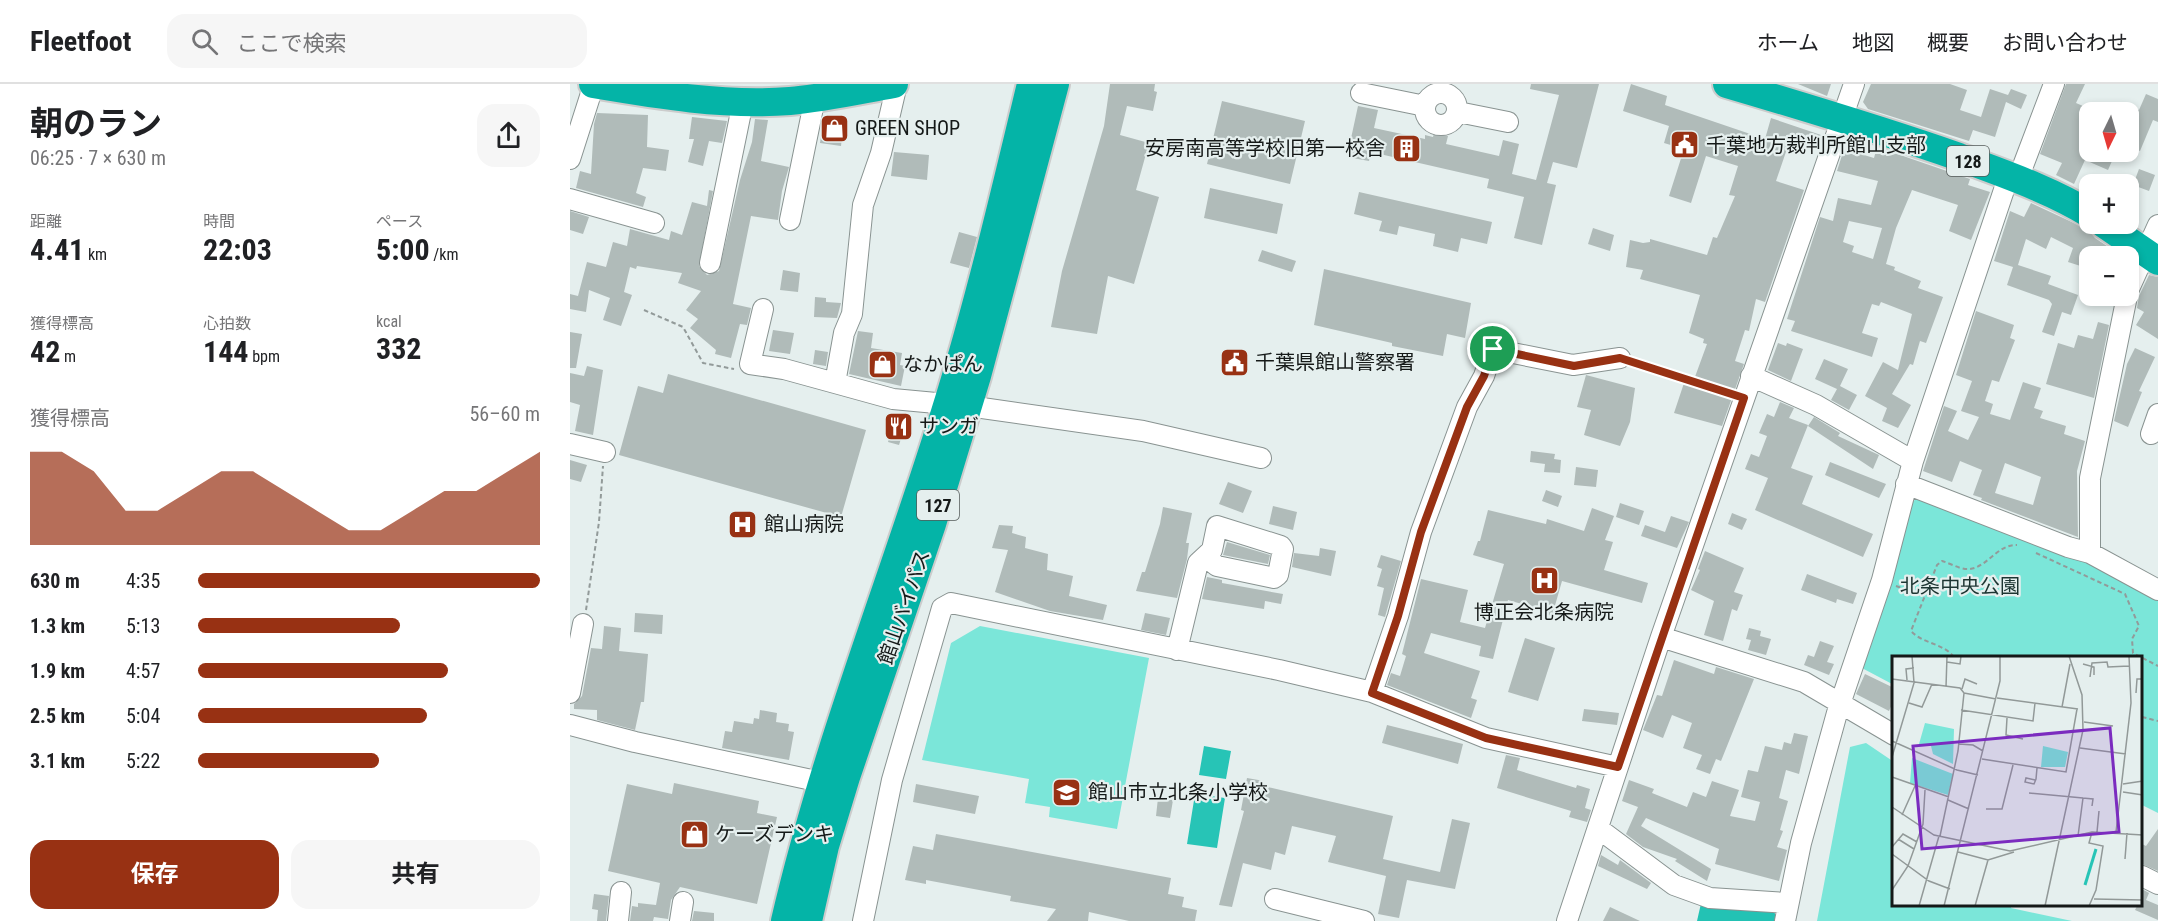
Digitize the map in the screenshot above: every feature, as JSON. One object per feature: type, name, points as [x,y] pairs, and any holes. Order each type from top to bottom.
[{"type":"highway","points":[[594,84],[659,95],[743,102],[896,84]]},
{"type":"highway","name":"館山バイパス","points":[[808,921],[825,846],[846,777],[932,524],[991,247],[1031,84]]},
{"type":"highway","name":"館山バイパス","points":[[785,921],[802,846],[821,782],[957,405],[1055,84]]},
{"type":"highway","name":"128","points":[[1727,84],[1842,117],[2013,177],[2053,193],[2079,208]]},
{"type":"highway","points":[[2119,234],[2152,256]]},
{"type":"street","points":[[570,159],[594,84]]},
{"type":"street","points":[[835,383],[844,333],[852,314],[863,205],[881,153],[896,84]]},
{"type":"street","points":[[1567,921],[1661,637],[1854,84]]},
{"type":"street","points":[[1599,829],[1674,885],[1710,898],[1786,912],[1841,703],[1881,580],[1913,461],[2013,177],[2054,84]]},
{"type":"street","points":[[1446,88],[1457,102],[1458,112],[1447,124],[1435,124],[1427,117],[1425,106],[1435,93],[1446,88]]},
{"type":"street","points":[[1361,93],[1425,106]]},
{"type":"street","points":[[790,220],[799,94]]},
{"type":"street","points":[[710,262],[743,102]]},
{"type":"street","points":[[1458,112],[1508,122]]},
{"type":"street","points":[[570,199],[654,223]]},
{"type":"street","points":[[2139,276],[2152,256],[2158,225]]},
{"type":"street","points":[[2090,553],[2090,478],[2125,306]]},
{"type":"street","points":[[763,309],[750,364],[784,369],[893,399],[957,405],[1143,431],[1261,458]]},
{"type":"street","points":[[1372,693],[1398,616],[1421,532],[1467,407],[1484,376],[1493,349],[1574,366],[1620,358]]},
{"type":"street","points":[[1751,376],[1816,405],[1913,461]]},
{"type":"street","points":[[2151,434],[2158,414]]},
{"type":"street","points":[[570,444],[604,452]]},
{"type":"street","points":[[1906,484],[2090,553],[2158,590]]},
{"type":"street","points":[[1177,650],[1197,563],[1205,557]]},
{"type":"street","points":[[863,921],[892,780],[942,608],[951,603],[1372,693],[1486,738],[1618,767]]},
{"type":"street","points":[[570,693],[583,624]]},
{"type":"street","points":[[1661,637],[1804,682],[1892,734]]},
{"type":"street","points":[[570,725],[635,742],[821,782]]},
{"type":"street","points":[[2143,876],[2158,884]]},
{"type":"street","points":[[618,921],[621,892]]},
{"type":"street","points":[[1275,899],[1364,921]]},
{"type":"path","points":[[645,310],[683,327],[703,363],[731,369],[744,369],[750,364]]},
{"type":"path","points":[[1620,358],[1744,398]]},
{"type":"path","points":[[583,624],[598,532],[604,452]]},
{"type":"path","points":[[1953,656],[1943,648],[1916,637],[1911,631],[1937,565],[1942,561],[1964,569],[1976,568],[2006,545],[2016,545],[2125,594],[2139,626],[2133,639],[2133,653],[2139,656]]},
{"type":"path","points":[[1881,580],[1924,596]]},
{"type":"path","points":[[2143,658],[2158,666]]},
{"type":"path","points":[[2143,717],[2158,721]]},
{"type":"green space","name":"北条中央公園","points":[[1923,497],[2081,556],[2158,595],[2158,813],[2143,806],[2143,656],[1892,656],[1892,684],[1860,667],[1910,502]]},
{"type":"green space","points":[[980,626],[1149,658],[1117,829],[1049,817],[1050,807],[1025,803],[1029,779],[922,760],[951,643]]},
{"type":"green space","points":[[1866,743],[1892,761],[1892,906],[2011,906],[2011,908],[2072,921],[1817,921],[1850,747]]},
{"type":"shaded area","points":[[1204,746],[1231,751],[1226,779],[1199,775]]},
{"type":"shaded area","points":[[1195,794],[1225,798],[1217,848],[1187,844]]},
{"type":"shaded area","points":[[1702,899],[1774,908],[1776,921],[1697,921]]},
{"type":"building","points":[[1110,84],[1155,84],[1154,91],[1157,92],[1153,111],[1127,106],[1120,135],[1149,143],[1136,190],[1159,197],[1134,284],[1108,276],[1097,334],[1051,327],[1062,271],[1104,126]]},
{"type":"building","points":[[1531,84],[1599,84],[1577,168],[1553,162],[1547,183],[1556,185],[1542,245],[1514,238],[1524,197],[1487,188],[1489,179],[1371,152],[1369,161],[1347,157],[1358,106],[1378,110],[1374,128],[1425,139],[1425,135],[1433,137],[1434,133],[1448,136],[1446,144],[1499,156],[1503,140],[1519,144],[1512,174],[1536,180],[1559,95],[1530,89]]},
{"type":"building","points":[[1631,84],[1667,96],[1665,105],[1765,139],[1771,118],[1821,135],[1816,148],[1790,140],[1776,181],[1804,190],[1765,302],[1756,299],[1749,331],[1745,330],[1735,361],[1744,364],[1722,426],[1674,413],[1684,383],[1692,385],[1707,344],[1703,343],[1704,339],[1689,333],[1700,295],[1640,279],[1643,270],[1626,267],[1630,240],[1643,243],[1650,242],[1650,239],[1707,255],[1713,237],[1717,238],[1735,196],[1729,195],[1738,166],[1706,156],[1691,203],[1669,196],[1684,149],[1664,143],[1669,126],[1623,111]]},
{"type":"building","points":[[1798,84],[1831,84],[1827,96]]},
{"type":"building","points":[[1871,84],[1950,84],[1967,90],[1960,110],[1981,117],[1990,89],[2008,95],[2011,89],[2027,95],[2021,109],[2006,102],[1995,137],[1973,130],[1969,141],[1868,109],[1863,102]]},
{"type":"building","points":[[2066,84],[2085,84],[2076,103],[2079,104],[2079,162],[2084,162],[2074,184],[2056,175],[2062,163],[2040,154]]},
{"type":"building","points":[[2146,94],[2158,99],[2158,122],[2153,120],[2140,151],[2139,151],[2139,110]]},
{"type":"building","points":[[1222,101],[1305,121],[1290,184],[1207,164]]},
{"type":"building","points":[[597,113],[648,115],[647,147],[669,150],[666,171],[643,168],[636,193],[646,197],[643,207],[576,188],[580,171],[591,174],[594,124]]},
{"type":"building","points":[[824,116],[844,119],[841,146],[820,143]]},
{"type":"building","points":[[692,117],[727,121],[722,143],[709,141],[703,166],[688,162],[694,139],[689,139]]},
{"type":"building","points":[[755,119],[768,120],[761,161],[789,167],[782,191],[778,220],[751,216],[733,304],[751,308],[747,325],[740,324],[731,358],[715,354],[716,350],[690,328],[698,319],[686,310],[701,291],[678,283],[682,273],[630,267],[624,292],[632,295],[621,326],[603,320],[610,298],[589,290],[586,312],[570,309],[570,294],[578,296],[587,262],[606,267],[613,242],[627,246],[630,229],[669,240],[671,231],[682,235],[692,202],[707,206],[709,190],[713,191],[699,266],[707,275],[719,271],[740,180],[752,142]]},
{"type":"building","points":[[1877,147],[1970,179],[1968,185],[1990,192],[1971,240],[1949,231],[1958,205],[1912,190],[1896,228],[1886,264],[1895,267],[1894,270],[1921,281],[1918,288],[1943,297],[1926,343],[1920,341],[1913,365],[1910,364],[1892,394],[1911,405],[1898,428],[1882,421],[1887,408],[1865,396],[1883,362],[1898,370],[1912,314],[1881,302],[1879,306],[1872,304],[1862,333],[1878,338],[1872,357],[1791,331],[1795,321],[1787,319],[1820,217],[1833,221],[1838,198],[1871,205],[1878,181],[1837,171],[1844,149],[1874,158]],"holes":[[[1849,221],[1882,228],[1873,259],[1852,252],[1854,246],[1843,242]]]},
{"type":"building","points":[[894,152],[929,155],[927,180],[891,176]]},
{"type":"building","points":[[2090,162],[2112,162],[2108,170]]},
{"type":"building","points":[[2139,169],[2155,175],[2149,191],[2139,187],[2139,174],[2137,174]]},
{"type":"building","points":[[1210,188],[1283,204],[1277,234],[1204,218]]},
{"type":"building","points":[[1359,192],[1492,222],[1487,244],[1461,238],[1458,252],[1433,246],[1435,234],[1399,226],[1397,235],[1379,231],[1382,221],[1354,214]]},
{"type":"building","points":[[2031,203],[2079,225],[2079,234],[2092,234],[2107,246],[2079,246],[2079,266],[2068,262],[2073,248],[2051,237],[2046,249],[2026,239],[2018,265],[2051,276],[2048,284],[2078,295],[2071,315],[2062,312],[2054,336],[2042,332],[2052,304],[2049,300],[2007,285],[2013,267],[1994,261],[2010,211],[2024,217]]},
{"type":"building","points":[[570,211],[589,217],[583,234],[570,230]]},
{"type":"building","points":[[1593,228],[1614,235],[1610,251],[1588,244]]},
{"type":"building","points":[[959,232],[977,237],[969,268],[950,263]]},
{"type":"building","points":[[1262,250],[1296,261],[1292,272],[1258,261]]},
{"type":"building","points":[[1324,269],[1471,303],[1465,338],[1447,334],[1443,356],[1392,346],[1392,343],[1314,325]]},
{"type":"building","points":[[783,270],[800,273],[798,292],[780,290]]},
{"type":"building","points":[[2149,275],[2158,277],[2158,339],[2136,325],[2144,312],[2137,308],[2139,296]]},
{"type":"building","points":[[815,297],[826,298],[826,302],[841,303],[837,318],[814,317]]},
{"type":"building","points":[[1976,311],[2014,325],[2010,338],[2015,340],[1999,382],[1992,380],[1985,401],[1993,404],[1990,414],[2010,420],[2023,382],[2041,388],[2034,408],[2043,411],[2040,418],[2066,426],[2064,434],[2085,441],[2077,471],[2078,537],[1973,495],[1982,470],[1960,461],[1952,482],[1923,471],[1944,406],[1957,411],[1948,431],[1968,440],[1979,417],[1961,411],[1972,381],[1956,375]],"holes":[[[2005,463],[2041,477],[2033,505],[1995,493]]]},
{"type":"building","points":[[2098,322],[2109,325],[2094,398],[2046,384],[2058,343],[2074,348],[2078,335],[2093,339]]},
{"type":"building","points":[[773,330],[794,333],[790,354],[769,351]]},
{"type":"building","points":[[858,331],[873,333],[871,348],[902,353],[900,365],[905,366],[901,386],[849,374]]},
{"type":"building","points":[[570,332],[582,334],[576,368],[570,368]]},
{"type":"building","points":[[1778,343],[1786,346],[1787,343],[1803,349],[1791,381],[1768,370]]},
{"type":"building","points":[[2135,348],[2155,357],[2139,391],[2142,392],[2128,427],[2114,421],[2127,364]]},
{"type":"building","points":[[815,350],[828,352],[826,366],[813,364]]},
{"type":"building","points":[[1824,359],[1848,369],[1840,386],[1857,395],[1849,410],[1831,400],[1837,389],[1815,379]]},
{"type":"building","points":[[587,366],[603,370],[593,435],[575,431],[580,405],[570,402],[570,373],[584,376]]},
{"type":"building","points":[[668,374],[866,430],[841,517],[619,455],[638,386],[663,393]]},
{"type":"building","points":[[1586,375],[1635,388],[1630,422],[1620,446],[1584,435],[1591,410],[1577,407]]},
{"type":"building","points":[[1780,402],[1794,408],[1789,418],[1808,425],[1791,468],[1813,476],[1802,504],[1873,534],[1863,557],[1755,510],[1768,478],[1745,469],[1751,454],[1759,457],[1767,436],[1759,433],[1767,414],[1774,417]]},
{"type":"building","points":[[897,413],[908,417],[899,445],[888,442]]},
{"type":"building","points":[[1814,417],[1840,433],[1838,436],[1879,455],[1873,469],[1808,426]]},
{"type":"building","points":[[1531,451],[1555,454],[1554,459],[1561,460],[1560,473],[1544,472],[1545,464],[1530,462]]},
{"type":"building","points":[[570,460],[587,465],[581,482],[570,479]]},
{"type":"building","points":[[1830,462],[1886,484],[1879,498],[1825,475]]},
{"type":"building","points":[[1576,467],[1598,470],[1596,487],[1574,485]]},
{"type":"building","points":[[1228,482],[1252,491],[1243,513],[1219,504]]},
{"type":"building","points":[[1546,490],[1562,496],[1558,507],[1542,501]]},
{"type":"building","points":[[1620,503],[1644,511],[1639,525],[1616,517]]},
{"type":"building","points":[[1273,506],[1297,512],[1293,530],[1269,524]]},
{"type":"building","points":[[1163,507],[1192,513],[1186,543],[1189,543],[1187,559],[1177,598],[1136,591],[1142,572],[1145,572]]},
{"type":"building","points":[[1592,508],[1614,516],[1605,540],[1613,542],[1604,570],[1648,583],[1642,603],[1562,581],[1552,616],[1542,613],[1543,610],[1508,600],[1493,659],[1479,656],[1481,646],[1431,633],[1424,653],[1480,671],[1471,698],[1477,700],[1471,718],[1387,685],[1391,673],[1400,676],[1406,656],[1402,654],[1421,579],[1468,590],[1460,622],[1485,628],[1504,564],[1473,555],[1480,541],[1488,510],[1546,524],[1547,519],[1584,531]]},
{"type":"building","points":[[1732,513],[1747,519],[1742,530],[1728,524]]},
{"type":"building","points":[[1671,516],[1689,522],[1677,548],[1641,536],[1645,525],[1665,532]]},
{"type":"building","points":[[999,525],[1013,526],[1012,533],[1026,537],[1025,548],[1048,554],[1047,570],[1073,576],[1069,596],[1107,605],[1103,620],[1050,611],[995,592],[1008,550],[992,548]]},
{"type":"building","points":[[1227,542],[1270,555],[1268,564],[1223,555]]},
{"type":"building","points":[[1320,548],[1336,551],[1331,576],[1292,567],[1294,553],[1319,556]]},
{"type":"building","points":[[1705,551],[1744,568],[1734,592],[1743,595],[1737,611],[1732,609],[1723,641],[1704,635],[1714,601],[1691,590]]},
{"type":"building","points":[[1381,555],[1401,561],[1385,617],[1378,615],[1384,588],[1377,586],[1382,569],[1377,567]]},
{"type":"building","points":[[1807,574],[1857,593],[1853,604],[1837,599],[1836,603],[1801,590]]},
{"type":"building","points":[[1207,577],[1222,580],[1222,583],[1283,594],[1281,604],[1265,601],[1264,609],[1202,599]]},
{"type":"building","points":[[635,613],[663,615],[662,634],[634,632]]},
{"type":"building","points":[[1145,613],[1170,618],[1166,635],[1141,630]]},
{"type":"building","points":[[604,626],[621,628],[619,651],[648,654],[644,702],[641,702],[635,730],[597,720],[597,710],[574,709],[574,704],[582,696],[591,648],[602,649]]},
{"type":"building","points":[[1749,628],[1761,631],[1760,636],[1771,639],[1766,655],[1748,650],[1751,640],[1746,639]]},
{"type":"building","points":[[1525,638],[1555,648],[1538,701],[1508,692]]},
{"type":"building","points":[[1820,641],[1834,646],[1827,662],[1834,664],[1829,675],[1804,665],[1808,655],[1814,657]]},
{"type":"building","points":[[1674,660],[1714,674],[1716,667],[1754,679],[1721,761],[1716,759],[1710,774],[1696,769],[1702,755],[1683,748],[1692,723],[1672,715],[1663,738],[1643,730],[1657,695],[1662,696]]},
{"type":"building","points":[[1865,674],[1892,687],[1892,704],[1889,711],[1856,694]]},
{"type":"building","points":[[1584,709],[1619,713],[1617,725],[1582,721]]},
{"type":"building","points":[[760,710],[777,713],[776,722],[789,724],[788,731],[794,732],[789,760],[722,748],[725,731],[732,732],[734,721],[753,724],[754,718],[759,719]]},
{"type":"building","points":[[1387,725],[1463,744],[1458,764],[1382,743]]},
{"type":"building","points":[[1794,733],[1808,736],[1799,774],[1786,770],[1779,798],[1788,801],[1780,830],[1783,831],[1777,847],[1787,850],[1779,881],[1715,864],[1719,849],[1646,818],[1641,826],[1711,869],[1707,881],[1675,861],[1677,859],[1643,847],[1626,834],[1638,807],[1622,801],[1629,780],[1654,789],[1652,793],[1687,807],[1693,792],[1706,797],[1712,781],[1739,790],[1730,816],[1755,821],[1760,802],[1741,797],[1748,770],[1758,772],[1765,746],[1782,750],[1784,742],[1791,744]]},
{"type":"building","points":[[1506,755],[1520,758],[1517,770],[1576,788],[1577,785],[1590,789],[1585,808],[1591,810],[1587,822],[1569,817],[1571,811],[1497,788]]},
{"type":"building","points":[[1247,778],[1264,781],[1263,786],[1393,816],[1383,859],[1440,872],[1452,819],[1470,823],[1455,889],[1407,880],[1399,918],[1378,914],[1386,876],[1328,862],[1336,836],[1292,826],[1285,855],[1275,852],[1271,870],[1243,863],[1232,907],[1219,905],[1244,811],[1241,810]]},
{"type":"building","name":"ケーズデンキ","points":[[674,783],[759,801],[757,813],[777,817],[757,904],[680,887],[671,900],[668,919],[654,917],[653,921],[630,921],[632,906],[638,907],[638,903],[656,905],[660,883],[608,871],[627,784],[672,794]]},
{"type":"building","points":[[916,784],[979,796],[975,814],[913,802]]},
{"type":"building","points":[[1158,798],[1173,800],[1170,818],[1156,816]]},
{"type":"building","points":[[2158,829],[2158,871],[2143,864],[2143,844],[2146,846]]},
{"type":"building","points":[[936,834],[1171,878],[1168,894],[1184,897],[1182,907],[1197,910],[1195,921],[1129,921],[1089,912],[1088,921],[1047,921],[1056,909],[1010,901],[1011,896],[926,880],[926,884],[905,880],[913,846],[933,850]]},
{"type":"building","points":[[1601,855],[1618,865],[1620,860],[1651,883],[1647,889],[1598,866]]},
{"type":"building","points":[[2143,890],[2149,893],[2146,900],[2158,905],[2158,920],[2135,910],[2137,906],[2143,906]]},
{"type":"building","points":[[594,894],[609,896],[606,921],[597,921],[598,910],[592,909]]},
{"type":"building","points":[[1610,907],[1640,921],[1603,921]]},
{"type":"building","points":[[694,911],[714,913],[714,921],[692,921]]},
{"type":"place","name":"GREEN SHOP","points":[[834,128]]},
{"type":"place","name":"千葉地方裁判所館山支部","points":[[1685,145]]},
{"type":"place","name":"安房南高等学校旧第一校舎","points":[[1406,148]]},
{"type":"place","name":"千葉県館山警察署","points":[[1234,362]]},
{"type":"place","name":"なかぱん","points":[[882,364]]},
{"type":"place","name":"サンガ","points":[[898,426]]},
{"type":"place","name":"館山病院","points":[[743,524]]},
{"type":"place","name":"博正会北条病院","points":[[1544,581]]},
{"type":"place","name":"館山市立北条小学校","points":[[1067,792]]},
{"type":"place","name":"ケーズデンキ","points":[[694,834]]},
{"type":"route","points":[[1493,349],[1574,366],[1620,358],[1744,398],[1618,767],[1486,738],[1372,693],[1398,616],[1421,532],[1467,407],[1484,376],[1493,349]]}]
